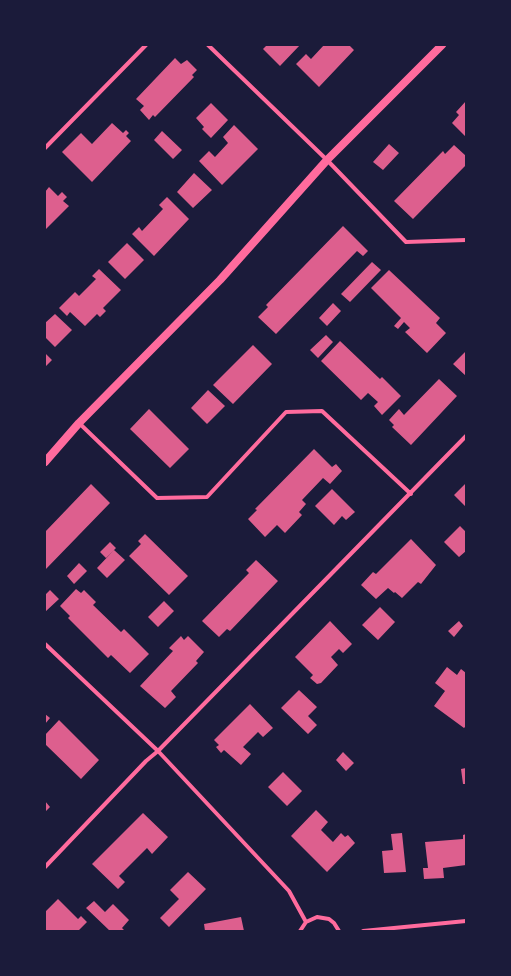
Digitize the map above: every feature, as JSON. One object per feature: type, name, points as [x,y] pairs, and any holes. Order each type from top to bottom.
[{"type":"main road","points":[[45,462],[79,423],[220,280],[327,160],[442,45]]},
{"type":"street","points":[[45,148],[146,45]]},
{"type":"street","points":[[208,45],[327,160],[406,242],[466,240]]},
{"type":"street","points":[[79,423],[158,498],[207,497],[286,412],[322,411],[410,494]]},
{"type":"street","points":[[45,867],[146,761],[158,751],[466,436]]},
{"type":"street","points":[[45,644],[158,751],[289,891],[306,922]]},
{"type":"street","points":[[300,931],[306,922],[317,917],[323,917],[334,923],[338,931]]},
{"type":"street","points":[[363,931],[466,921]]},
{"type":"building","points":[[267,45],[300,45],[280,66],[263,49]]},
{"type":"building","points":[[324,45],[349,45],[354,50],[319,87],[296,64],[306,54],[311,59]]},
{"type":"building","points":[[175,58],[181,64],[187,60],[197,70],[192,75],[194,77],[155,117],[153,115],[149,120],[140,110],[144,106],[136,99]]},
{"type":"building","points":[[466,101],[466,137],[452,123],[459,115],[456,112]]},
{"type":"building","points":[[211,103],[228,120],[211,138],[202,129],[204,127],[196,118]]},
{"type":"building","points":[[112,123],[123,133],[126,130],[129,133],[126,136],[131,141],[92,182],[62,152],[81,133],[92,144]]},
{"type":"building","points":[[234,125],[258,149],[222,185],[199,161],[209,151],[215,157],[228,143],[223,137]]},
{"type":"building","points":[[162,131],[182,150],[173,159],[154,140]]},
{"type":"building","points":[[389,144],[399,153],[383,170],[373,162]]},
{"type":"building","points":[[454,145],[466,156],[466,165],[413,219],[394,201],[443,151],[445,154]]},
{"type":"building","points":[[194,173],[212,190],[193,208],[177,192]]},
{"type":"building","points":[[49,187],[58,196],[62,192],[67,197],[63,201],[69,206],[45,230],[45,192]]},
{"type":"building","points":[[167,197],[189,219],[154,256],[132,234],[139,227],[142,231],[163,209],[159,205]]},
{"type":"building","points":[[343,226],[368,251],[363,256],[357,251],[276,334],[258,317],[268,307],[266,305]]},
{"type":"building","points":[[127,243],[144,260],[125,279],[108,262]]},
{"type":"building","points":[[372,262],[381,270],[350,302],[341,294]]},
{"type":"building","points":[[99,269],[121,290],[103,308],[106,311],[100,317],[97,314],[85,326],[70,312],[67,316],[59,308],[75,292],[79,296],[96,279],[92,276]]},
{"type":"building","points":[[389,270],[440,318],[436,323],[446,333],[427,353],[405,332],[410,328],[404,322],[398,329],[394,326],[401,318],[371,288]]},
{"type":"building","points":[[333,303],[341,311],[327,326],[319,318]]},
{"type":"building","points":[[55,314],[72,330],[55,347],[45,337],[45,323]]},
{"type":"building","points":[[326,335],[333,342],[318,358],[310,350]]},
{"type":"building","points":[[340,341],[380,379],[382,377],[401,396],[382,415],[374,406],[378,402],[368,393],[361,400],[321,361]]},
{"type":"building","points":[[253,345],[272,364],[233,404],[213,385]]},
{"type":"building","points":[[466,351],[466,376],[453,364]]},
{"type":"building","points":[[45,353],[52,360],[45,367]]},
{"type":"building","points":[[439,379],[457,396],[411,445],[392,427],[394,425],[389,420],[399,409],[404,415]]},
{"type":"building","points":[[208,390],[225,406],[207,424],[191,408]]},
{"type":"building","points":[[149,409],[189,449],[170,468],[130,429]]},
{"type":"building","points":[[314,449],[332,467],[336,464],[342,471],[330,484],[323,478],[302,500],[306,504],[299,512],[302,515],[285,533],[277,525],[265,537],[248,519],[257,510],[255,509]]},
{"type":"building","points":[[466,483],[466,507],[454,495]]},
{"type":"building","points":[[91,484],[110,503],[45,570],[45,532]]},
{"type":"building","points":[[332,489],[355,512],[346,520],[342,516],[334,525],[315,506]]},
{"type":"building","points":[[460,526],[466,532],[466,551],[459,557],[444,542]]},
{"type":"building","points":[[145,534],[188,576],[169,595],[129,556],[141,544],[138,541]]},
{"type":"building","points":[[411,539],[436,565],[421,584],[418,582],[402,598],[388,588],[376,599],[361,585],[373,572],[376,574]]},
{"type":"building","points":[[110,542],[116,548],[106,558],[100,552]]},
{"type":"building","points":[[114,550],[125,560],[107,578],[97,568]]},
{"type":"building","points":[[256,560],[278,581],[230,631],[227,629],[219,637],[202,621],[249,573],[246,570]]},
{"type":"building","points":[[79,563],[87,571],[74,584],[67,576]]},
{"type":"building","points":[[76,589],[81,593],[84,590],[96,602],[93,605],[121,632],[124,629],[149,654],[130,673],[111,655],[108,658],[68,618],[70,616],[60,606]]},
{"type":"building","points":[[50,590],[59,599],[45,612],[45,595]]},
{"type":"building","points":[[164,601],[174,611],[158,627],[148,617]]},
{"type":"building","points":[[380,607],[395,622],[378,640],[362,625]]},
{"type":"building","points":[[330,621],[352,644],[343,653],[339,649],[331,657],[338,665],[321,683],[317,684],[310,678],[313,675],[295,657]]},
{"type":"building","points":[[459,621],[463,626],[454,637],[448,631]]},
{"type":"building","points":[[181,636],[184,640],[188,636],[204,652],[196,661],[198,663],[171,691],[176,697],[165,708],[140,686],[173,651],[169,648]]},
{"type":"building","points":[[447,667],[457,675],[461,669],[466,673],[466,726],[464,728],[434,706],[445,691],[435,683]]},
{"type":"building","points":[[299,690],[317,707],[308,716],[317,725],[308,734],[281,708]]},
{"type":"building","points":[[250,704],[273,728],[263,737],[258,732],[243,747],[251,754],[241,765],[224,750],[221,753],[216,747],[219,745],[214,740]]},
{"type":"building","points":[[45,714],[50,718],[45,724]]},
{"type":"building","points":[[59,720],[99,760],[81,779],[45,744],[45,735]]},
{"type":"building","points":[[343,752],[354,763],[346,771],[336,760]]},
{"type":"building","points":[[466,768],[466,784],[463,784],[461,769]]},
{"type":"building","points":[[283,772],[302,791],[287,806],[268,787]]},
{"type":"building","points":[[45,801],[50,807],[45,812]]},
{"type":"building","points":[[316,810],[328,822],[321,830],[333,842],[341,833],[345,837],[348,835],[355,843],[327,872],[291,836]]},
{"type":"building","points":[[143,813],[168,837],[152,854],[147,848],[119,876],[125,882],[118,889],[92,864]]},
{"type":"building","points":[[402,833],[406,872],[384,873],[382,851],[393,850],[391,834]]},
{"type":"building","points":[[466,834],[466,865],[443,868],[444,878],[424,879],[423,868],[428,868],[425,842],[463,839],[463,835]]},
{"type":"building","points":[[188,872],[206,889],[169,927],[160,918],[179,899],[170,890]]},
{"type":"building","points":[[58,899],[78,919],[81,916],[87,922],[78,931],[45,931],[45,912]]},
{"type":"building","points":[[94,901],[105,912],[113,904],[129,920],[122,928],[125,931],[110,931],[86,908]]},
{"type":"building","points":[[241,917],[244,931],[205,931],[204,924]]}]
